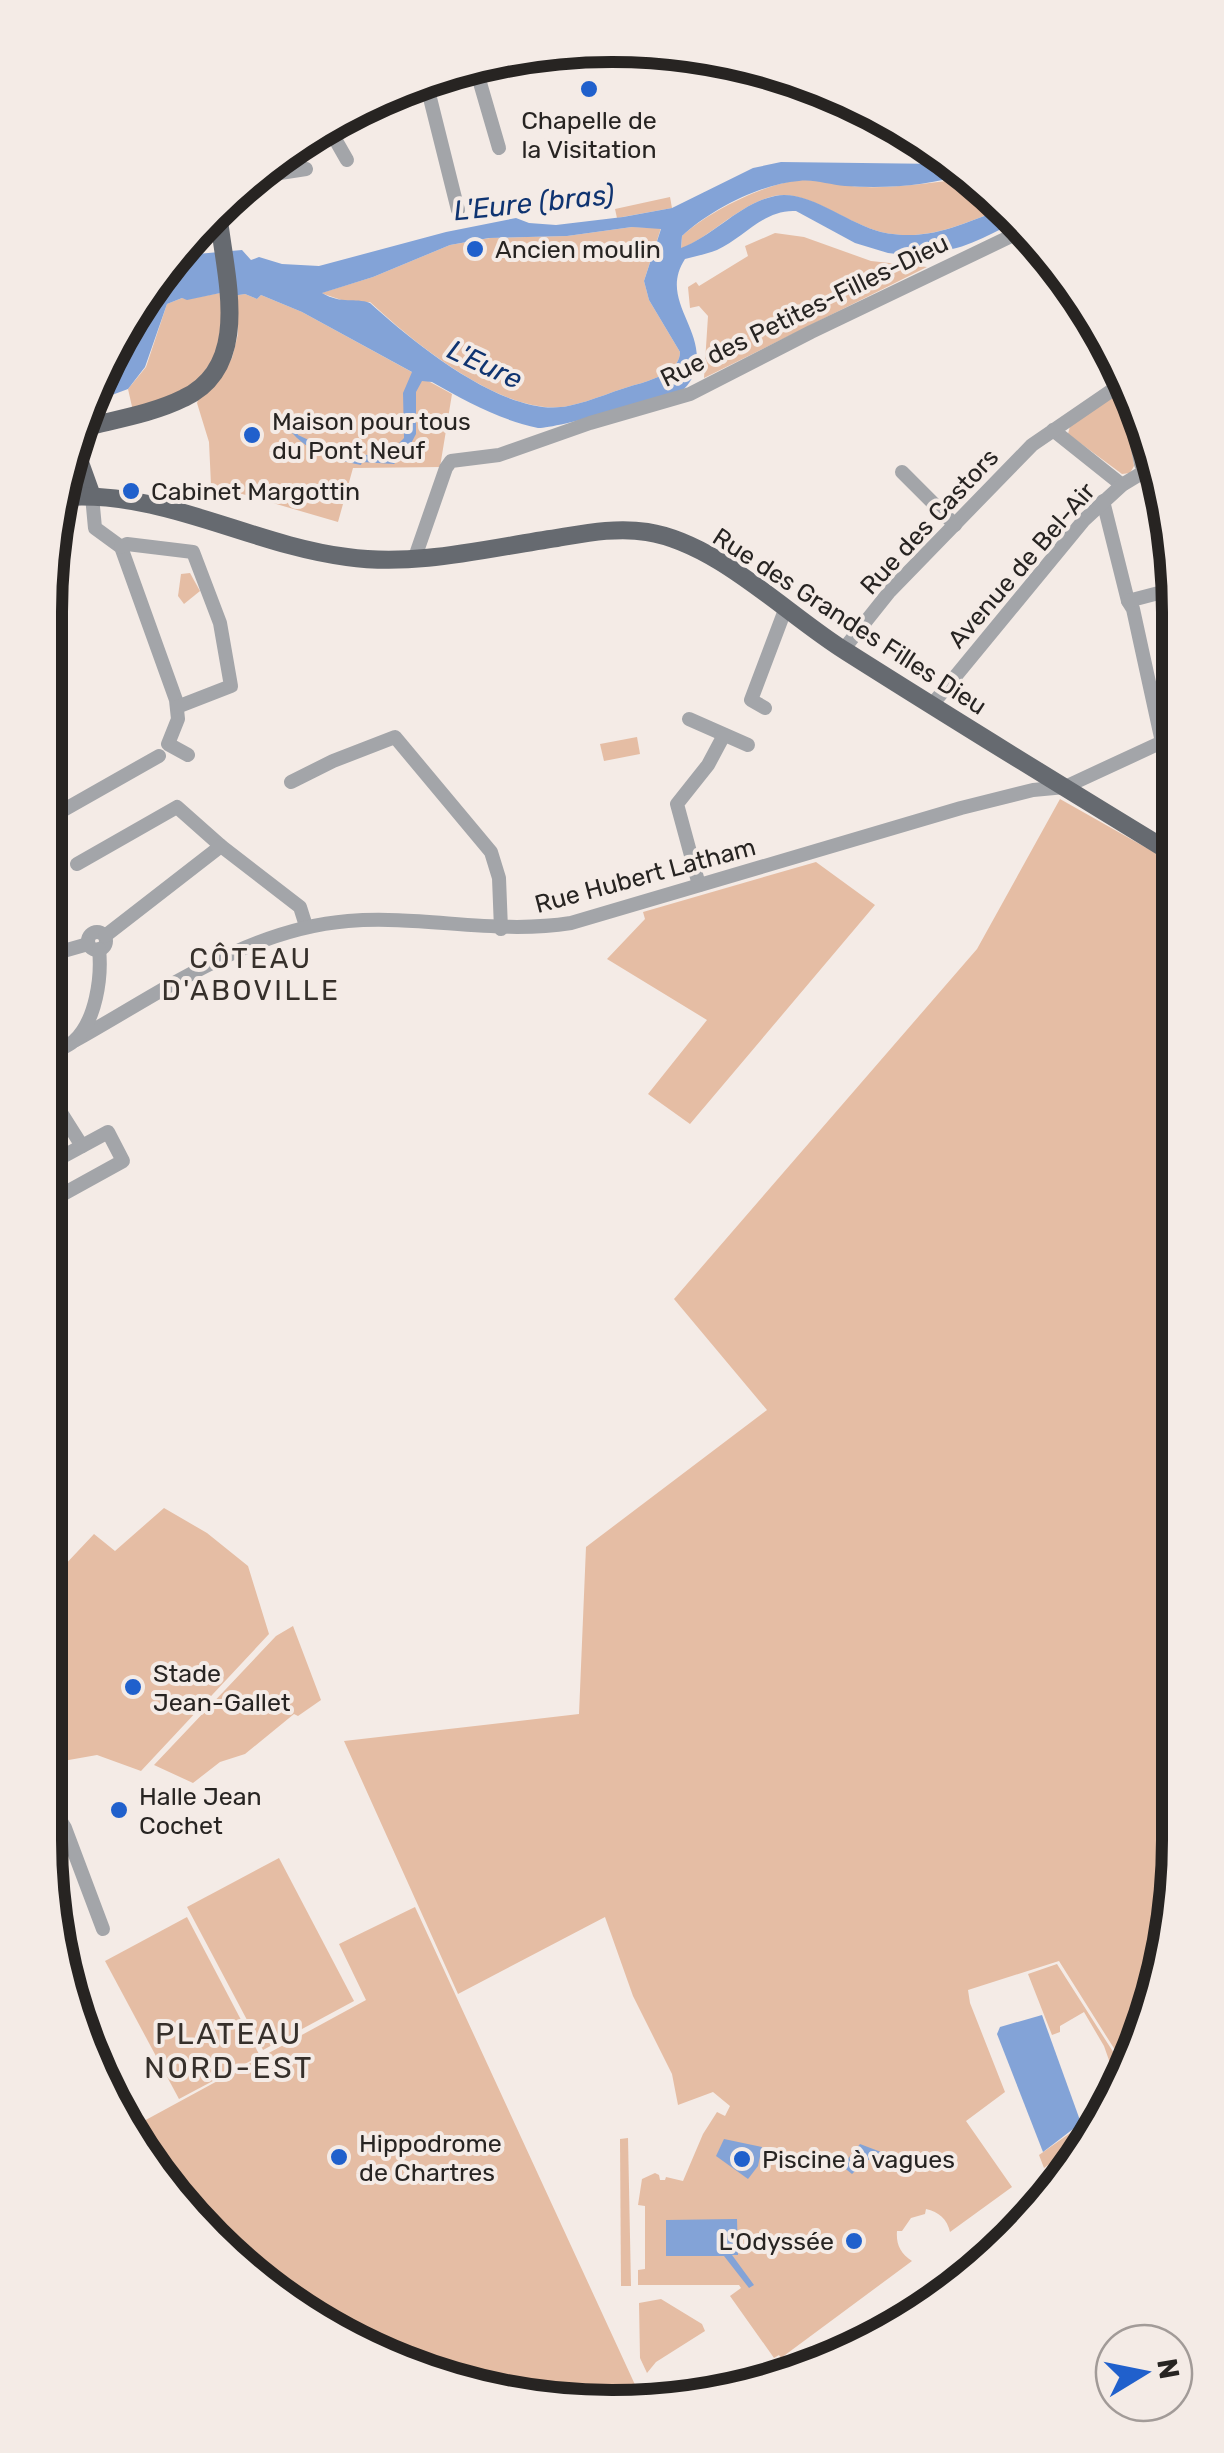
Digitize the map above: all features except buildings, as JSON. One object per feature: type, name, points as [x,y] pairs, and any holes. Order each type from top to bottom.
[{"type":"main road","points":[[96,424],[172,403],[202,387],[215,373],[230,333],[219,227]]},
{"type":"main road","points":[[82,468],[92,496]]},
{"type":"main road","name":"Rue des Grandes Filles Dieu","points":[[75,497],[174,509],[332,555],[414,560],[606,530],[648,532],[682,541],[724,565],[843,650],[1162,847]]},
{"type":"street","points":[[479,79],[499,148]]},
{"type":"street","points":[[428,94],[458,210]]},
{"type":"street","points":[[335,137],[347,160]]},
{"type":"street","points":[[282,172],[306,169]]},
{"type":"street","name":"Rue des Petites-Filles-Dieu","points":[[414,560],[452,462],[499,454],[590,422],[690,394],[1012,236]]},
{"type":"street","name":"Rue des Castors","points":[[843,650],[890,591],[1032,445],[1113,386]]},
{"type":"street","points":[[1054,430],[1122,485]]},
{"type":"street","points":[[902,472],[955,525]]},
{"type":"street","name":"Avenue de Bel-Air","points":[[931,706],[1084,520],[1122,485],[1143,472]]},
{"type":"street","points":[[92,496],[95,528],[120,547],[177,706],[178,719],[168,744],[188,755]]},
{"type":"street","points":[[1104,501],[1162,714]]},
{"type":"street","points":[[120,547],[127,544],[193,552],[213,598],[231,686],[177,706]]},
{"type":"street","points":[[1128,600],[1161,593]]},
{"type":"street","points":[[765,708],[750,700],[785,610]]},
{"type":"street","points":[[688,719],[748,745]]},
{"type":"street","points":[[699,884],[677,804],[708,765],[724,735]]},
{"type":"street","points":[[291,782],[395,736],[491,852],[499,878],[502,929]]},
{"type":"street","name":"Rue Hubert Latham","points":[[62,1048],[258,940],[306,926],[402,919],[502,929],[570,923],[961,808],[1033,790],[1064,787],[1162,742]]},
{"type":"street","points":[[62,806],[158,756]]},
{"type":"street","points":[[77,864],[177,807],[300,907],[306,926]]},
{"type":"street","points":[[62,952],[97,943],[221,846]]},
{"type":"street","points":[[76,1040],[100,987],[97,943]]},
{"type":"street","points":[[62,1114],[82,1146]]},
{"type":"street","points":[[62,1157],[108,1132],[123,1161],[65,1193],[62,1188]]},
{"type":"street","points":[[62,1823],[103,1929]]},
{"type":"shaded area","points":[[808,180],[889,187],[952,180],[991,214],[931,233],[899,235],[868,228],[813,202],[774,196],[750,206],[681,249],[682,236],[706,218],[737,200],[785,183]]},
{"type":"shaded area","points":[[670,197],[672,208],[617,218],[615,209]]},
{"type":"shaded area","points":[[632,227],[661,228],[644,281],[649,300],[680,352],[679,358],[672,368],[654,379],[568,406],[543,407],[489,389],[435,356],[370,302],[353,304],[321,293],[373,277],[450,245],[490,238],[567,236]]},
{"type":"shaded area","points":[[775,233],[804,237],[871,261],[927,267],[704,378],[708,316],[699,306],[690,308],[688,287],[696,282],[699,286],[748,256],[745,246]]},
{"type":"shaded area","points":[[220,293],[224,333],[221,347],[194,387],[133,411],[128,389],[146,367],[167,304]]},
{"type":"shaded area","points":[[237,295],[257,299],[261,295],[302,312],[452,394],[440,467],[353,468],[338,522],[211,485],[209,442],[197,403],[232,358],[238,334]]},
{"type":"shaded area","points":[[1117,395],[1128,424],[1134,466],[1130,473],[1122,474],[1068,434],[1070,426]]},
{"type":"shaded area","points":[[190,573],[200,591],[184,604],[178,596],[181,574]]},
{"type":"shaded area","points":[[637,737],[640,754],[604,761],[600,744]]},
{"type":"shaded area","points":[[1060,799],[1162,857],[1162,1841],[1157,1913],[1143,1983],[1118,2055],[1059,1961],[968,1990],[1005,2092],[966,2121],[1012,2187],[950,2232],[945,2220],[931,2210],[911,2218],[902,2231],[897,2231],[897,2236],[902,2251],[912,2261],[781,2358],[774,2358],[730,2296],[741,2288],[739,2285],[638,2285],[638,2270],[645,2269],[645,2206],[638,2205],[642,2179],[655,2173],[660,2180],[666,2177],[683,2181],[703,2134],[717,2112],[725,2116],[730,2106],[713,2092],[678,2105],[672,2074],[633,1996],[605,1917],[458,1994],[344,1741],[579,1714],[586,1547],[767,1410],[674,1299],[977,949]]},
{"type":"shaded area","points":[[816,862],[875,905],[690,1124],[648,1094],[707,1020],[607,959],[645,919],[643,912]]},
{"type":"shaded area","name":"Stade Jean-Gallet","points":[[164,1508],[207,1533],[248,1566],[269,1634],[141,1771],[97,1755],[62,1760],[62,1568],[94,1534],[115,1551]]},
{"type":"shaded area","points":[[293,1626],[321,1700],[298,1716],[294,1714],[245,1754],[220,1762],[193,1783],[154,1765],[276,1636]]},
{"type":"shaded area","points":[[279,1858],[354,2001],[263,2050],[187,1907]]},
{"type":"shaded area","name":"Hippodrome de Chartres","points":[[415,1907],[637,2389],[576,2389],[505,2380],[435,2361],[369,2334],[307,2298],[250,2254],[199,2203],[155,2146],[140,2123],[366,2000],[339,1944]]},
{"type":"shaded area","points":[[187,1917],[260,2056],[179,2099],[105,1961]]},
{"type":"shaded area","points":[[1057,1964],[1117,2058],[1112,2069],[1084,2012],[1052,2035],[1028,1974]]},
{"type":"shaded area","points":[[1083,2124],[1064,2153],[1044,2168],[1039,2155]]},
{"type":"shaded area","points":[[628,2138],[631,2286],[621,2286],[620,2139]]},
{"type":"shaded area","points":[[661,2299],[702,2324],[705,2331],[656,2362],[647,2373],[640,2358],[639,2303]]},
{"type":"water","points":[[781,162],[930,164],[949,178],[892,187],[805,181],[768,187],[736,200],[693,226],[682,236],[681,248],[750,205],[788,195],[814,202],[868,228],[899,235],[931,233],[991,214],[1005,227],[965,246],[931,251],[923,257],[888,253],[855,243],[796,211],[774,215],[717,250],[685,259],[677,287],[697,353],[696,368],[682,391],[538,428],[496,415],[432,382],[422,381],[416,392],[416,434],[394,464],[361,465],[326,455],[305,445],[282,418],[293,415],[298,435],[338,451],[381,453],[404,438],[403,393],[412,372],[302,312],[261,295],[257,299],[245,294],[232,296],[230,291],[167,304],[145,367],[128,389],[106,397],[155,307],[190,261],[198,259],[197,254],[242,250],[251,260],[259,257],[282,264],[319,266],[516,218],[556,225],[672,208],[753,168]],"holes":[[[632,227],[661,229],[644,281],[649,300],[680,352],[676,364],[654,379],[587,401],[543,407],[517,401],[462,374],[370,303],[336,299],[322,293],[450,245],[489,238],[567,236]]]},
{"type":"water","points":[[1042,2015],[1081,2123],[1043,2152],[997,2034],[1000,2027]]},
{"type":"water","name":"Piscine à vagues","points":[[724,2139],[762,2147],[758,2166],[748,2179],[716,2156]]},
{"type":"water","points":[[860,2144],[881,2152],[864,2163],[866,2168],[858,2168],[852,2174],[842,2166]]},
{"type":"water","points":[[737,2219],[738,2255],[732,2255],[754,2285],[749,2288],[724,2256],[666,2256],[666,2220]]},
{"type":"place","name":"Chapelle de la Visitation","points":[[589,89]]},
{"type":"place","name":"Ancien moulin","points":[[475,249]]},
{"type":"place","name":"Maison pour tous du Pont Neuf","points":[[252,435]]},
{"type":"place","name":"Cabinet Margottin","points":[[131,491]]},
{"type":"place","name":"Stade Jean-Gallet","points":[[133,1687]]},
{"type":"place","name":"Halle Jean Cochet","points":[[119,1810]]},
{"type":"place","name":"Hippodrome de Chartres","points":[[339,2157]]},
{"type":"place","name":"Piscine à vagues","points":[[742,2159]]},
{"type":"place","name":"L'Odyssée","points":[[854,2241]]},
{"type":"district","name":"CÔTEAU D'ABOVILLE","points":[[251,974]]},
{"type":"district","name":"PLATEAU NORD-EST","points":[[229,2051]]},
{"type":"water label","name":"L'Eure (bras)","points":[[534,202]]},
{"type":"water label","name":"L'Eure","points":[[485,364]]}]
